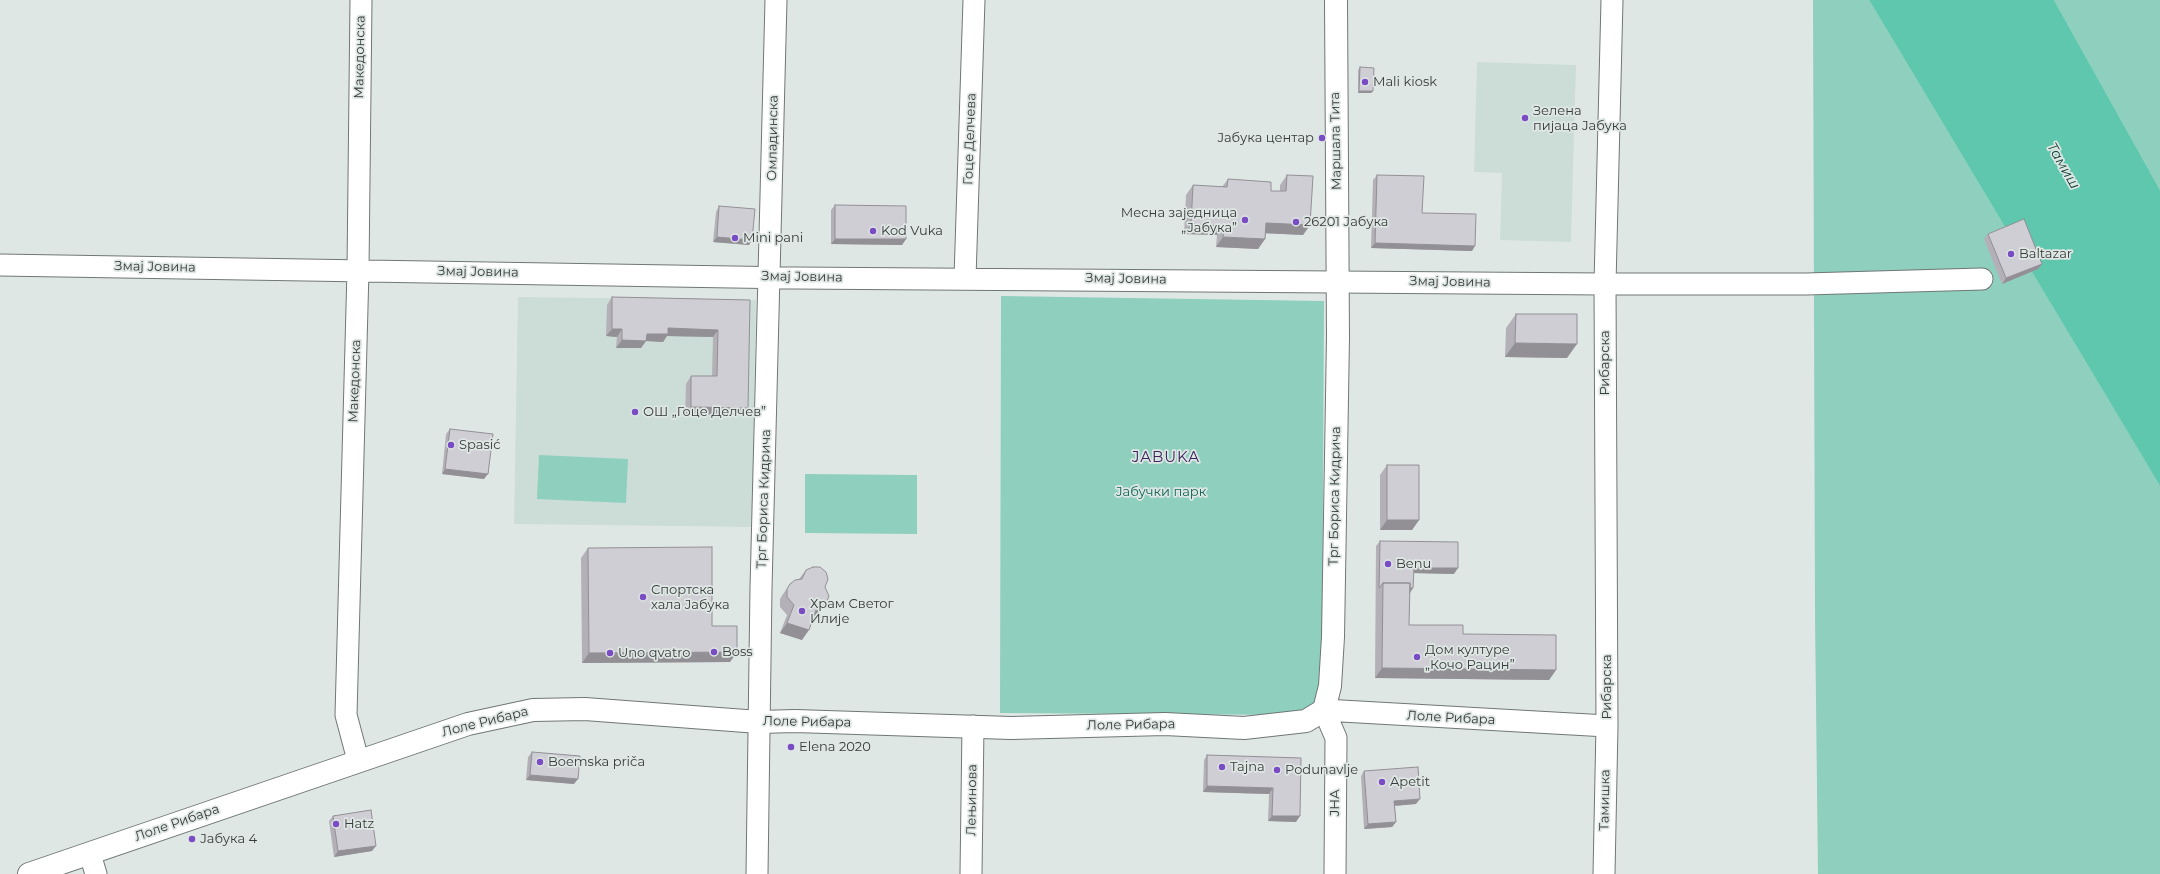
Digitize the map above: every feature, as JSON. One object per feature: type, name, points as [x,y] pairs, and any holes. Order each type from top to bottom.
[{"type":"main road","name":"Маршала Тита","points":[[1336,0],[1336,161],[1339,281]]},
{"type":"main road","name":"Трг Бориса Кидрича","points":[[1324,710],[1330,686],[1333,637],[1339,281]]},
{"type":"main road","name":"Лоле Рибара","points":[[29,874],[93,864],[358,760],[468,724],[532,710],[585,709],[759,722],[795,721],[1011,728],[1165,724],[1244,728],[1306,721],[1324,710]]},
{"type":"street","name":"Македонска","points":[[358,760],[346,715],[358,270],[361,0]]},
{"type":"street","name":"Омладинска","points":[[770,277],[776,0]]},
{"type":"street","name":"Гоце Делчева","points":[[965,278],[974,0]]},
{"type":"street","name":"Рибарска","points":[[1607,726],[1605,284],[1612,0]]},
{"type":"street","name":"Змај Јовина","points":[[0,265],[770,277],[1605,284],[1806,284],[1982,279]]},
{"type":"street","name":"Трг Бориса Кидрича","points":[[757,874],[759,722],[770,277]]},
{"type":"street","name":"Лоле Рибара","points":[[1324,710],[1607,726]]},
{"type":"street","name":"ЈНА","points":[[1324,710],[1336,738],[1335,874]]},
{"type":"street","name":"Лењинова","points":[[971,874],[973,726]]},
{"type":"street","name":"Тамишка","points":[[1604,874],[1607,726]]},
{"type":"shaded area","name":"Зелена пијаца Јабука","points":[[1477,62],[1576,65],[1571,242],[1500,240],[1502,173],[1474,172]]},
{"type":"shaded area","name":"ОШ „Гоце Делчев”","points":[[518,297],[756,300],[752,527],[514,524]]},
{"type":"green space","points":[[1813,0],[1869,0],[2160,486],[2160,874],[1818,874],[1815,615]]},
{"type":"green space","points":[[2054,0],[2160,0],[2160,190]]},
{"type":"green space","name":"Јабучки парк","points":[[1001,296],[1324,301],[1322,684],[1314,704],[1294,715],[1000,713]]},
{"type":"green space","points":[[539,455],[628,459],[626,503],[537,499]]},
{"type":"green space","points":[[805,474],[917,475],[917,534],[805,533]]},
{"type":"water","name":"Тамиш","points":[[1869,0],[2054,0],[2160,190],[2160,486]]},
{"type":"building","name":"Mali kiosk","points":[[1360,67],[1374,68],[1373,91],[1359,91]]},
{"type":"building","points":[[1287,175],[1313,176],[1310,225],[1266,223],[1265,239],[1223,237],[1224,226],[1191,224],[1193,185],[1227,187],[1228,179],[1271,182],[1271,191],[1286,191]]},
{"type":"building","points":[[1377,175],[1424,176],[1422,213],[1476,214],[1475,246],[1375,243]]},
{"type":"building","points":[[835,205],[906,206],[906,239],[835,239]]},
{"type":"building","points":[[719,206],[755,209],[752,240],[717,237]]},
{"type":"building","name":"Baltazar","points":[[2024,219],[2042,264],[2006,278],[1988,234]]},
{"type":"building","points":[[612,297],[750,300],[748,408],[691,407],[691,376],[717,376],[718,330],[668,328],[668,334],[647,334],[646,341],[622,340],[622,329],[612,329]]},
{"type":"building","points":[[1516,314],[1577,314],[1577,344],[1515,343]]},
{"type":"building","points":[[450,429],[493,434],[488,474],[445,469]]},
{"type":"building","points":[[1387,465],[1419,465],[1419,520],[1387,520]]},
{"type":"building","points":[[1380,541],[1458,542],[1458,568],[1414,568],[1413,588],[1410,588],[1410,583],[1383,583],[1379,588]]},
{"type":"building","name":"Спортска хала Јабука","points":[[712,547],[712,626],[737,626],[737,652],[589,653],[588,548]]},
{"type":"building","name":"Храм Светог Илије","points":[[813,567],[820,567],[826,572],[828,579],[825,587],[829,596],[826,604],[821,610],[816,610],[809,630],[787,623],[794,605],[787,597],[787,589],[795,580],[802,579],[806,570]]},
{"type":"building","points":[[1383,583],[1410,583],[1409,625],[1463,625],[1463,634],[1556,635],[1556,670],[1382,668]]},
{"type":"building","points":[[532,752],[580,756],[578,779],[530,775]]},
{"type":"building","points":[[1207,755],[1301,758],[1300,816],[1272,816],[1273,788],[1207,786]]},
{"type":"building","points":[[1418,767],[1420,799],[1394,801],[1396,822],[1368,824],[1364,771]]},
{"type":"building","points":[[371,810],[376,846],[338,851],[333,816]]},
{"type":"place","name":"Mali kiosk","points":[[1365,82]]},
{"type":"place","name":"Зелена пијаца Јабука","points":[[1525,118]]},
{"type":"place","name":"Јабука центар","points":[[1322,138]]},
{"type":"place","name":"Месна заједница „Јабука”","points":[[1245,220]]},
{"type":"place","name":"26201 Јабука","points":[[1296,222]]},
{"type":"place","name":"Kod Vuka","points":[[873,231]]},
{"type":"place","name":"Mini pani","points":[[735,238]]},
{"type":"place","name":"Baltazar","points":[[2011,254]]},
{"type":"place","name":"ОШ „Гоце Делчев”","points":[[635,412]]},
{"type":"place","name":"Spasić","points":[[451,445]]},
{"type":"place","name":"Benu","points":[[1388,564]]},
{"type":"place","name":"Спортска хала Јабука","points":[[643,597]]},
{"type":"place","name":"Храм Светог Илије","points":[[802,611]]},
{"type":"place","name":"Boss","points":[[714,652]]},
{"type":"place","name":"Uno qvatro","points":[[610,653]]},
{"type":"place","name":"Дом културе „Кочо Рацин”","points":[[1417,657]]},
{"type":"place","name":"Elena 2020","points":[[791,747]]},
{"type":"place","name":"Boemska priča","points":[[540,762]]},
{"type":"place","name":"Tajna","points":[[1222,767]]},
{"type":"place","name":"Podunavlje","points":[[1277,770]]},
{"type":"place","name":"Apetit","points":[[1382,782]]},
{"type":"place","name":"Hatz","points":[[336,824]]},
{"type":"place","name":"Јабука 4","points":[[192,839]]},
{"type":"district","name":"JABUKA","points":[[1166,458]]}]
